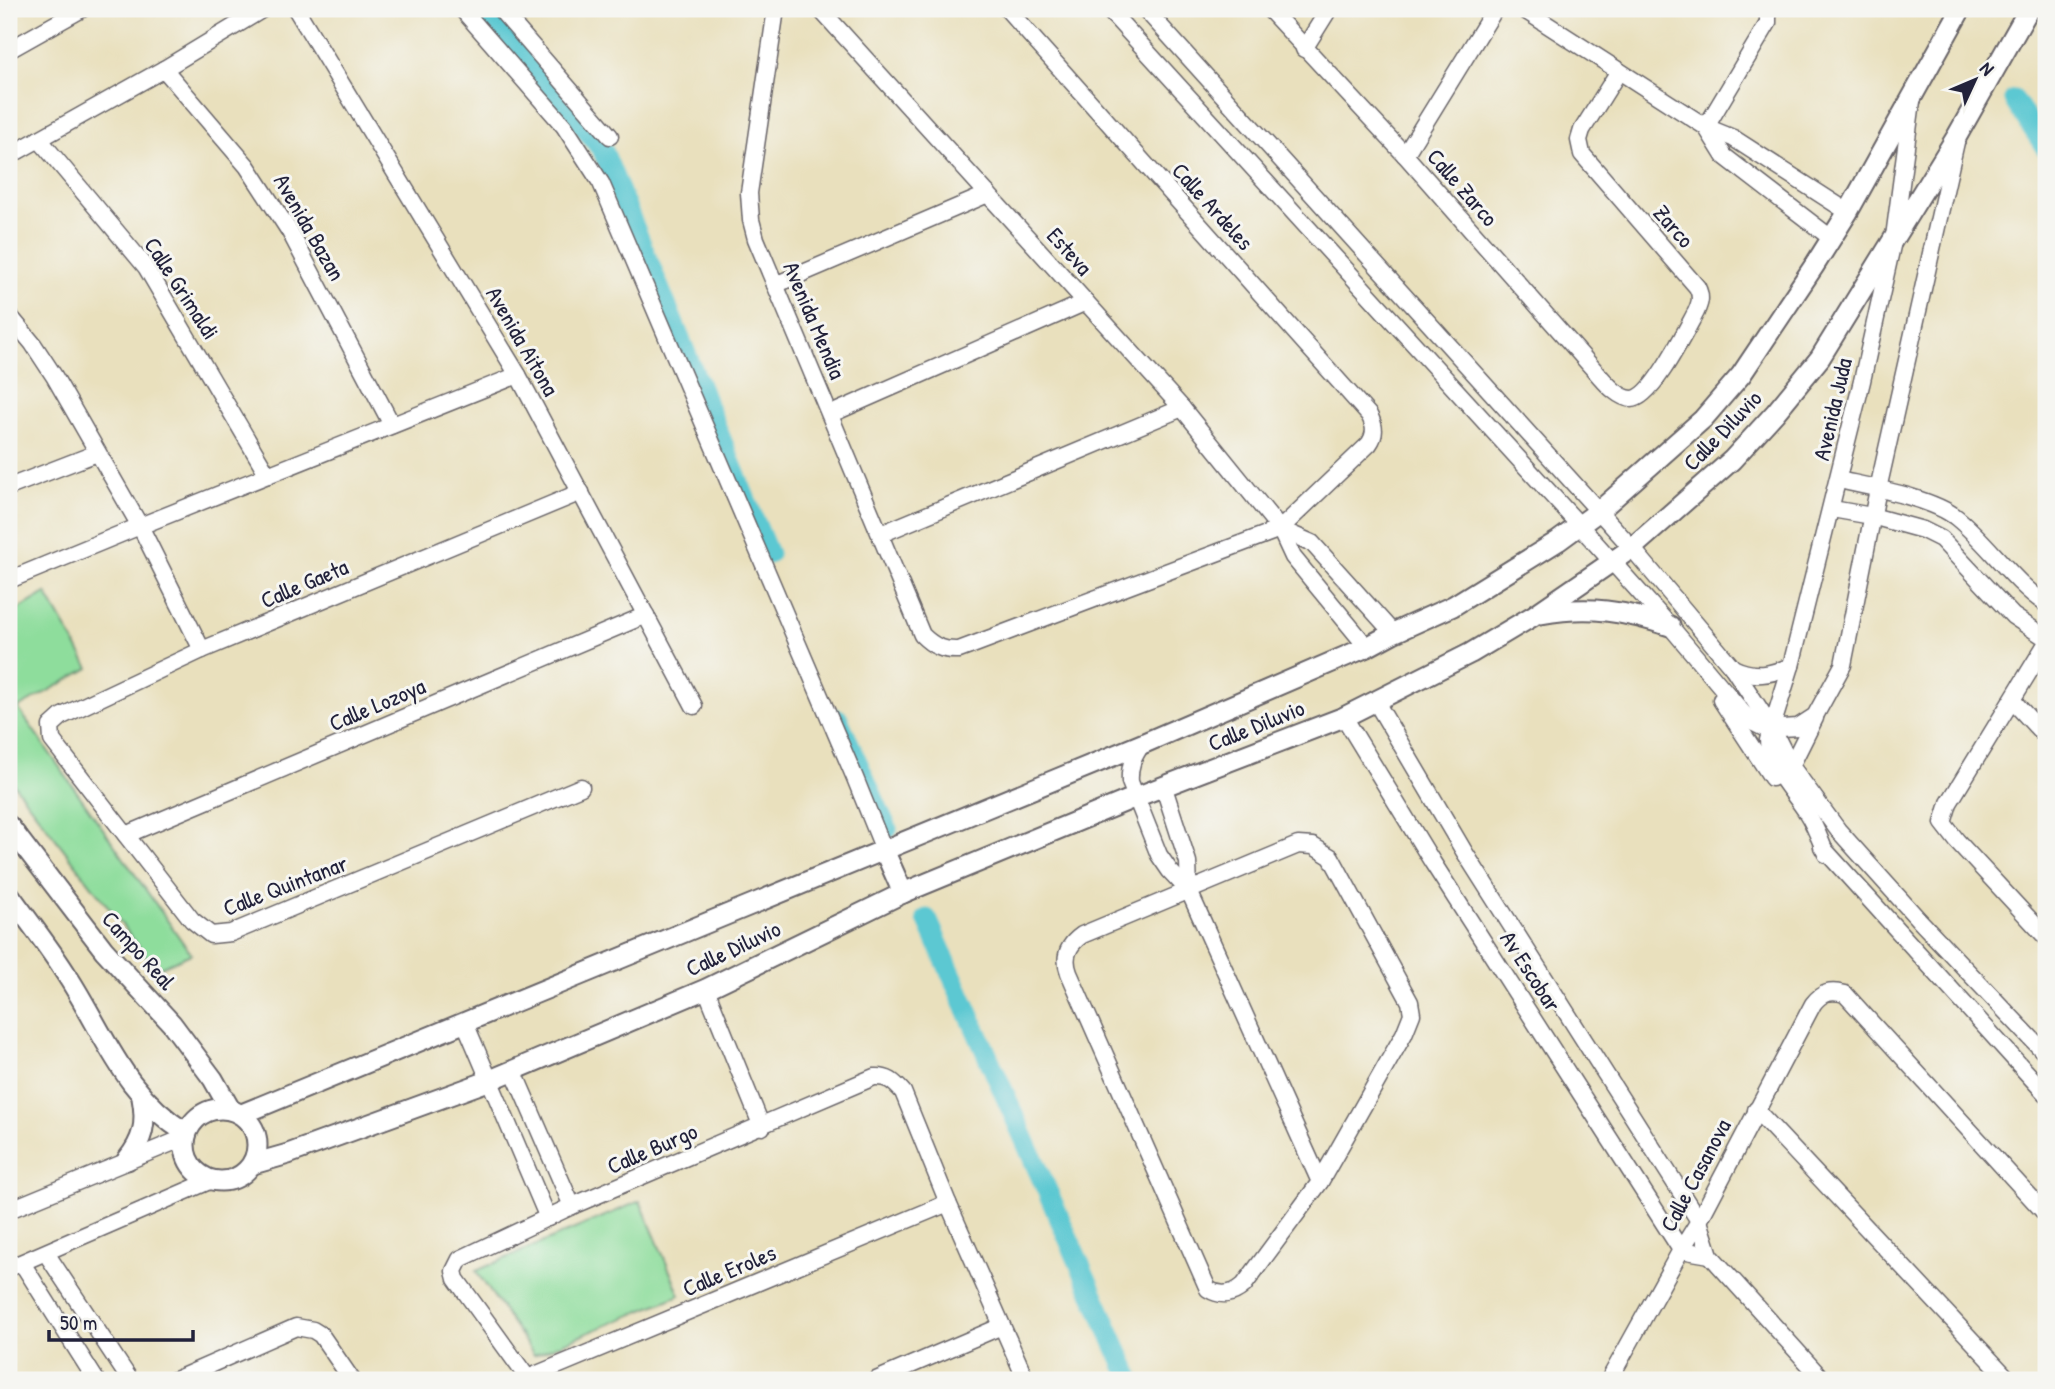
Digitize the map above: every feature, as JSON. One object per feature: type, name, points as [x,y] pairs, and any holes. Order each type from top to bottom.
[{"type":"street","points":[[9,51],[82,9]]},
{"type":"street","points":[[9,156],[164,69],[263,9]]},
{"type":"street","name":"Avenida Aitona","points":[[296,9],[518,375],[694,706]]},
{"type":"street","points":[[462,9],[564,126],[601,183],[903,893]]},
{"type":"street","points":[[500,9],[610,136]]},
{"type":"street","name":"Avenida Mendia","points":[[776,9],[749,193],[751,220],[775,285],[922,635],[942,649],[960,650],[1280,529]]},
{"type":"street","name":"Esteva","points":[[820,9],[1182,408],[1280,529],[1293,557],[1367,647]]},
{"type":"street","name":"Calle Ardeles","points":[[1007,9],[1369,415],[1374,424],[1373,438],[1280,529]]},
{"type":"street","name":"Avenida Juda","points":[[1108,9],[1580,526],[1670,626],[1743,713],[1760,727],[1772,728]]},
{"type":"street","points":[[1145,9],[1632,548],[1733,668],[1772,728],[1791,766],[1838,830],[2046,1054]]},
{"type":"street","name":"Calle Zarco","points":[[1269,9],[1405,155],[1597,373],[1622,396]]},
{"type":"street","points":[[1304,49],[1329,9]]},
{"type":"street","points":[[1405,155],[1495,9]]},
{"type":"street","points":[[1523,9],[1706,127],[1733,138],[1848,212]]},
{"type":"street","points":[[1706,127],[1768,23],[1768,9]]},
{"type":"street","name":"Calle Diluvio","points":[[236,1112],[465,1023],[1142,744],[1367,647],[1463,601],[1523,565],[1599,511],[1703,419],[1724,396],[1760,349],[1848,212],[1961,9]]},
{"type":"street","name":"Calle Diluvio","points":[[253,1164],[288,1154],[488,1081],[706,989],[903,893],[1136,797],[1344,717],[1471,653],[1533,616],[1613,563],[1732,460],[1820,358],[1957,136],[2029,9]]},
{"type":"street","name":"Avenida Bazan","points":[[164,69],[247,166],[290,232],[392,425]]},
{"type":"street","name":"Zarco","points":[[1619,71],[1582,130],[1579,140],[1582,154],[1697,287],[1700,302],[1647,392],[1639,398],[1622,396]]},
{"type":"street","name":"Avenida Juda","points":[[1826,854],[1809,815],[1775,767],[1768,751],[1768,740],[1791,666],[1794,645],[1832,509],[1894,237],[1913,95]]},
{"type":"street","points":[[1706,127],[1724,156],[1831,238]]},
{"type":"street","points":[[1791,766],[1843,666],[1872,516],[1957,136]]},
{"type":"street","name":"Calle Grimaldi","points":[[39,139],[146,267],[268,475]]},
{"type":"street","points":[[775,285],[988,194]]},
{"type":"street","points":[[831,414],[1086,302]]},
{"type":"street","points":[[9,315],[54,376],[139,526],[202,650]]},
{"type":"street","points":[[9,580],[518,375]]},
{"type":"street","points":[[881,534],[1182,408]]},
{"type":"street","points":[[9,487],[97,453]]},
{"type":"street","points":[[1839,480],[1878,489],[1955,516],[2027,591],[2046,604]]},
{"type":"street","name":"Calle Gaeta","points":[[51,726],[62,716],[202,650],[581,492]]},
{"type":"street","points":[[1832,509],[1872,516],[1923,530],[1941,539],[2013,616],[2046,638]]},
{"type":"street","name":"Esteva","points":[[1280,529],[1312,543],[1393,633]]},
{"type":"street","points":[[1533,616],[1567,610],[1602,609],[1636,615],[1670,626]]},
{"type":"street","name":"Calle Lozoya","points":[[126,835],[646,615]]},
{"type":"street","name":"Avenida Juda","points":[[1683,642],[1826,854],[2046,1094]]},
{"type":"street","points":[[2046,644],[1949,803],[1943,823],[2046,937]]},
{"type":"street","points":[[1733,668],[1746,674],[1762,675],[1791,666]]},
{"type":"street","points":[[2013,701],[2046,737]]},
{"type":"street","points":[[1376,702],[1465,853],[1699,1221],[1710,1255],[1823,1380]]},
{"type":"street","points":[[1772,728],[1798,727],[1815,716]]},
{"type":"street","name":"Av Escobar","points":[[1344,717],[1433,863],[1681,1250]]},
{"type":"street","name":"Calle Quintanar","points":[[51,726],[51,740],[192,920],[211,934],[231,933],[581,788]]},
{"type":"street","points":[[1142,744],[1132,758],[1130,782],[1159,855],[1170,872],[1189,891],[1320,1182]]},
{"type":"street","points":[[1164,788],[1188,862],[1189,891]]},
{"type":"street","name":"Campo Real","points":[[9,826],[104,950],[172,1024],[236,1112]]},
{"type":"street","points":[[1298,845],[1313,846],[1331,857],[1413,1008],[1410,1021],[1320,1182],[1244,1285],[1237,1292],[1223,1294],[1208,1289],[1067,966],[1068,950],[1082,935],[1189,891],[1298,845]]},
{"type":"street","points":[[9,894],[69,977],[119,1066],[142,1098],[186,1135]]},
{"type":"street","points":[[706,989],[762,1127]]},
{"type":"street","name":"Calle Casanova","points":[[1609,1380],[1699,1221],[1813,1004],[1825,993],[1836,991],[1845,994],[2046,1214]]},
{"type":"street","points":[[1542,1030],[1562,1007]]},
{"type":"street","points":[[465,1023],[548,1217]]},
{"type":"street","points":[[513,1070],[572,1206]]},
{"type":"street","name":"Calle Burgo","points":[[528,1379],[461,1286],[454,1271],[460,1259],[572,1206],[874,1077],[891,1080],[903,1092],[948,1203]]},
{"type":"street","points":[[127,1160],[137,1148],[145,1125],[142,1098]]},
{"type":"street","points":[[211,1109],[236,1112],[254,1128],[257,1137],[258,1146],[253,1164],[237,1179],[200,1176],[189,1164],[184,1149],[186,1135],[196,1118],[211,1109]]},
{"type":"street","points":[[1756,1110],[2009,1380]]},
{"type":"street","points":[[9,1210],[186,1135]]},
{"type":"street","points":[[96,1380],[15,1266],[214,1179]]},
{"type":"street","points":[[948,1203],[1026,1380]]},
{"type":"street","name":"Calle Eroles","points":[[528,1379],[948,1203]]},
{"type":"street","points":[[1681,1250],[1710,1255]]},
{"type":"street","points":[[46,1253],[130,1380]]},
{"type":"street","points":[[876,1380],[1002,1326]]},
{"type":"street","points":[[175,1380],[196,1376],[296,1327],[306,1327],[321,1335],[352,1380]]},
{"type":"green space","points":[[46,593],[89,668],[18,708],[191,954],[156,969],[9,778],[9,615]]},
{"type":"green space","points":[[640,1201],[680,1295],[534,1355],[476,1271]]},
{"type":"waterway","points":[[479,9],[571,111],[603,151],[768,554]]},
{"type":"waterway","points":[[2014,100],[2046,148]]},
{"type":"waterway","points":[[838,719],[887,829]]},
{"type":"waterway","points":[[927,919],[1131,1380]]}]
